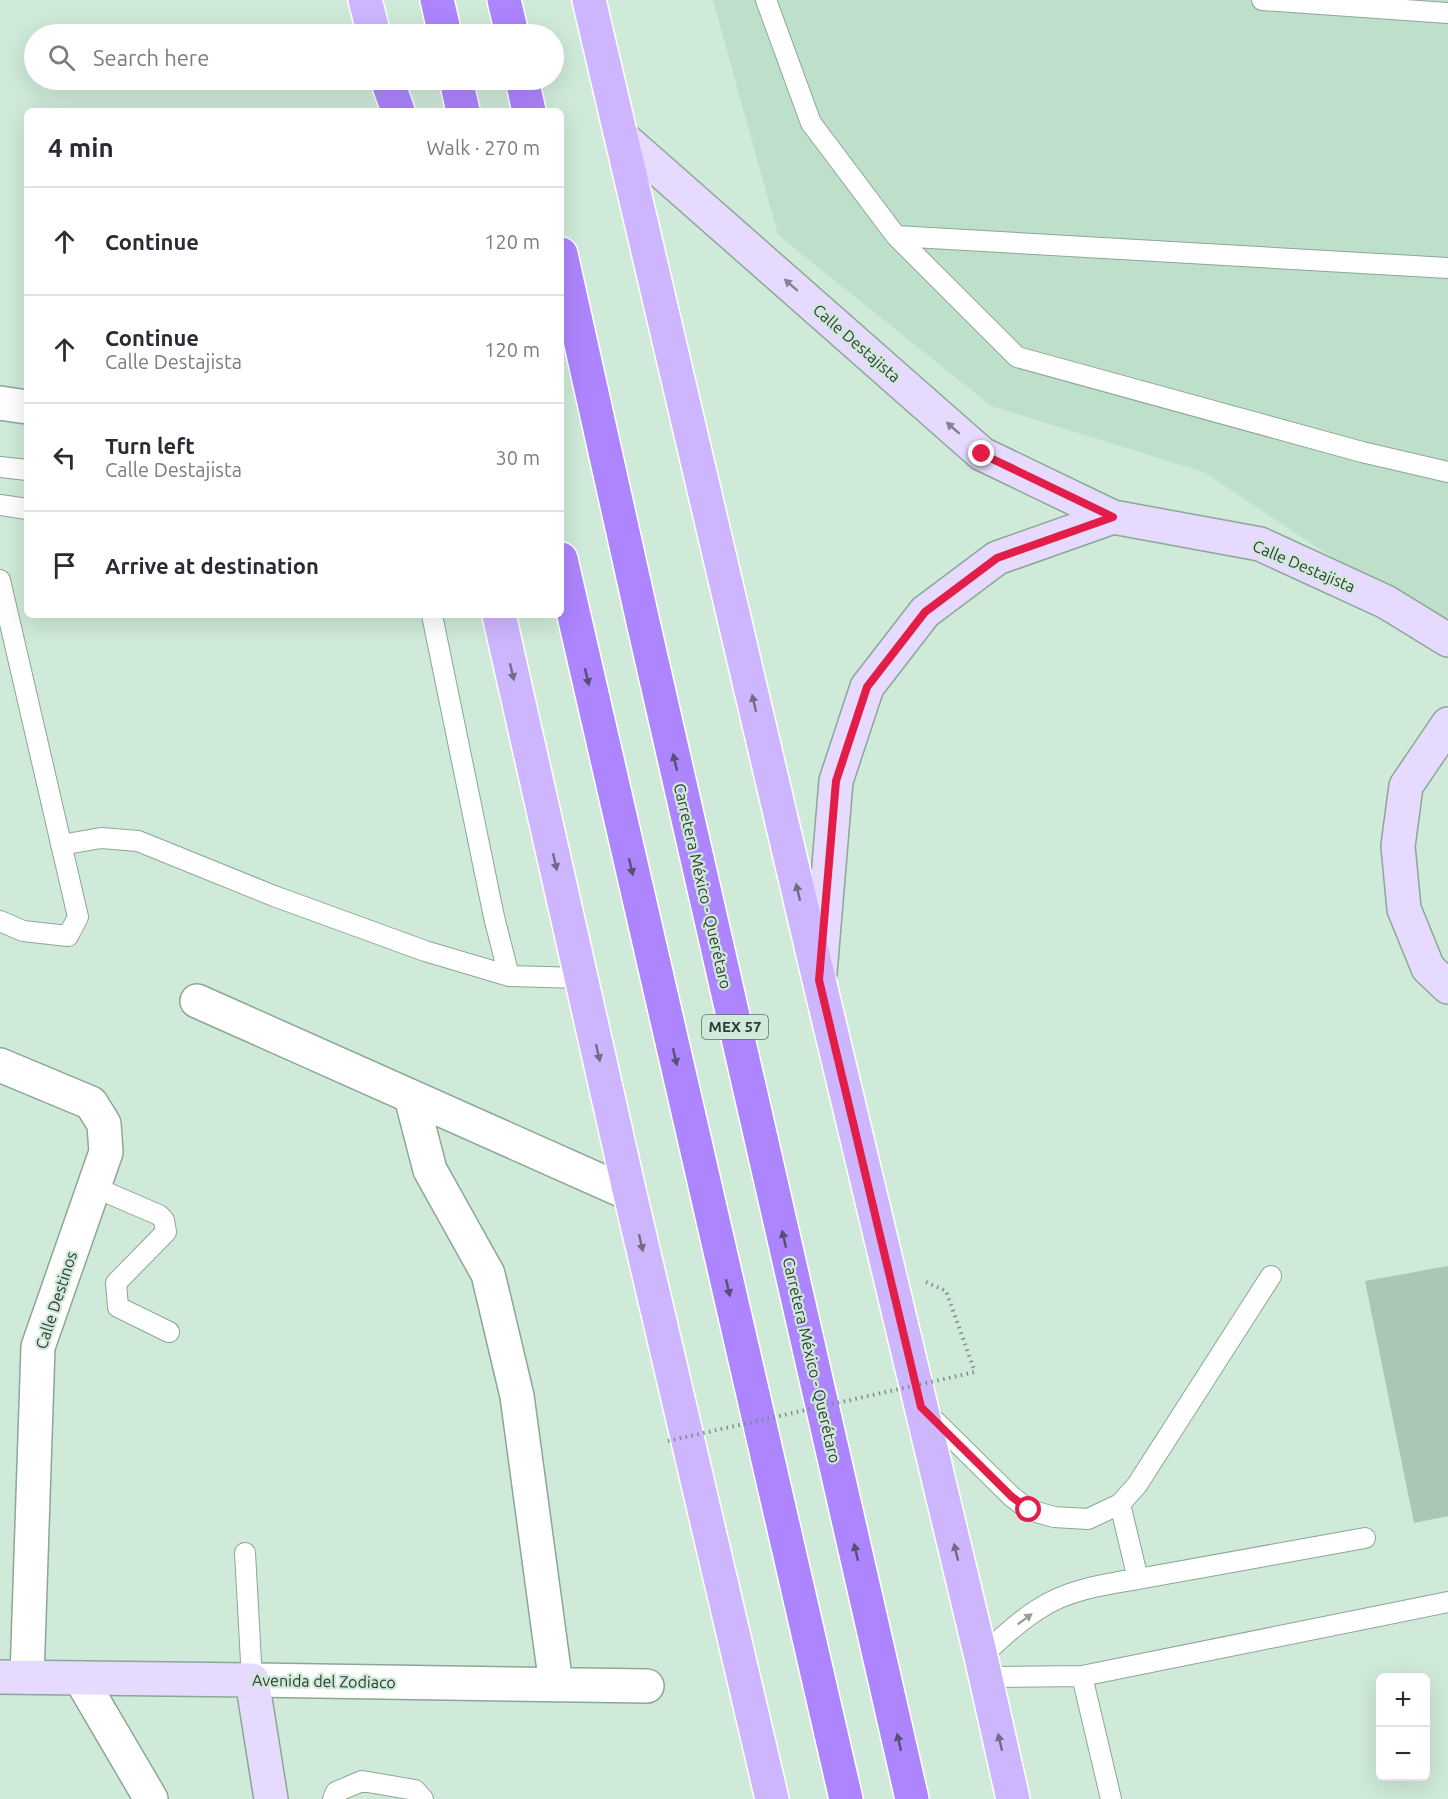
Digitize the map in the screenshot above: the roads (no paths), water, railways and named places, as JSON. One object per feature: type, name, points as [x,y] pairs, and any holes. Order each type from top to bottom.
[{"type":"highway","points":[[437,0],[443,24]]},
{"type":"highway","points":[[504,0],[510,24]]},
{"type":"highway","points":[[390,90],[397,108]]},
{"type":"highway","points":[[458,90],[462,108]]},
{"type":"highway","points":[[524,90],[528,108]]},
{"type":"highway","name":"Carretera México - Querétaro","points":[[564,268],[645,633],[912,1799]]},
{"type":"highway","points":[[564,573],[846,1799]]},
{"type":"highway","points":[[564,596],[578,638]]},
{"type":"main road","points":[[365,0],[371,24]]},
{"type":"main road","points":[[589,0],[1013,1799]]},
{"type":"main road","points":[[388,90],[391,108]]},
{"type":"main road","name":"Calle Destajista","points":[[622,137],[982,454],[1113,517],[1260,544],[1386,602],[1448,640]]},
{"type":"main road","name":"Calle Destajista","points":[[819,980],[836,781],[867,687],[925,612],[997,558],[1113,517]]},
{"type":"main road","points":[[500,618],[630,1194],[772,1799]]},
{"type":"main road","points":[[1448,724],[1406,786],[1398,846],[1404,909],[1428,968],[1448,987]]},
{"type":"main road","name":"Avenida del Zodiaco","points":[[14,1677],[252,1680]]},
{"type":"main road","points":[[252,1680],[271,1799]]},
{"type":"street","points":[[0,403],[24,407]]},
{"type":"street","points":[[197,1001],[630,1194]]},
{"type":"street","name":"Calle Destinos","points":[[0,1065],[91,1103],[104,1124],[106,1152],[38,1347],[14,1677]]},
{"type":"street","points":[[411,1097],[430,1170],[488,1275],[517,1396],[556,1685]]},
{"type":"street","points":[[80,1678],[151,1799]]},
{"type":"street","name":"Avenida del Zodiaco","points":[[252,1680],[647,1686]]},
{"type":"lane","points":[[766,0],[811,123],[896,236],[1017,357],[1362,452],[1448,472]]},
{"type":"lane","points":[[1262,0],[1448,13]]},
{"type":"lane","points":[[896,236],[1448,268]]},
{"type":"lane","points":[[0,467],[24,470]]},
{"type":"lane","points":[[0,505],[24,509]]},
{"type":"lane","points":[[0,580],[78,917],[68,936],[23,931],[0,921]]},
{"type":"lane","points":[[433,618],[494,917],[509,976]]},
{"type":"lane","points":[[61,845],[101,838],[138,841],[274,896],[425,951],[509,976],[581,978]]},
{"type":"lane","points":[[94,1187],[159,1215],[164,1220],[166,1232],[116,1283],[118,1307],[169,1332]]},
{"type":"lane","points":[[921,1407],[1011,1496],[1029,1510],[1054,1517],[1088,1519],[1120,1504],[1137,1485],[1271,1276]]},
{"type":"lane","points":[[1120,1504],[1138,1579]]},
{"type":"lane","points":[[983,1667],[1013,1627],[1040,1608],[1064,1597],[1104,1584],[1365,1538]]},
{"type":"lane","points":[[245,1553],[252,1680]]},
{"type":"lane","points":[[983,1667],[1082,1676],[1448,1602]]},
{"type":"lane","points":[[1082,1676],[1111,1799]]},
{"type":"lane","points":[[333,1799],[336,1792],[362,1781],[415,1790],[423,1799]]}]
